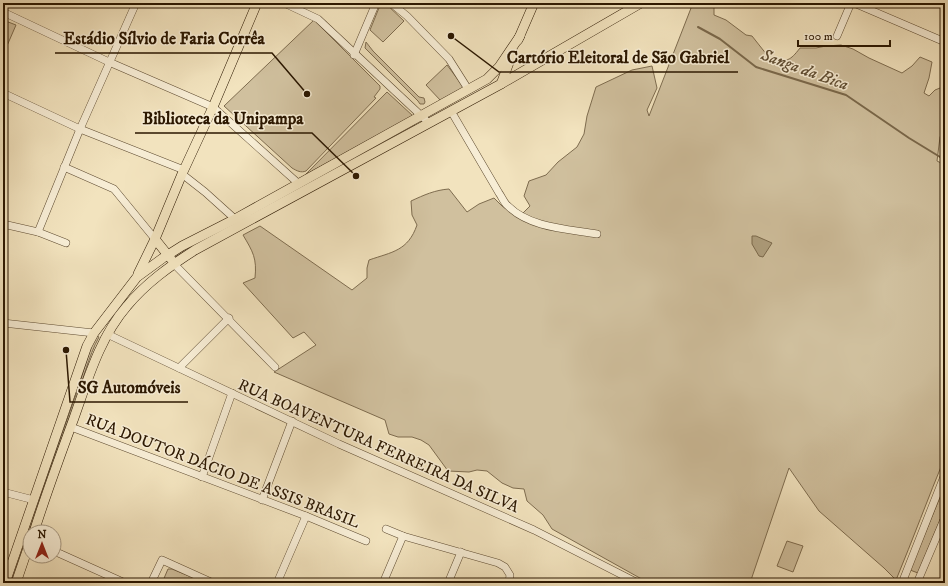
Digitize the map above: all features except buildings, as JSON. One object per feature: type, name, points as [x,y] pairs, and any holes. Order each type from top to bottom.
[{"type":"main road","points":[[127,306],[137,277],[155,240],[257,3]]},
{"type":"main road","points":[[501,84],[534,3]]},
{"type":"main road","points":[[37,524],[91,371],[107,334],[127,306],[152,281],[195,250],[501,84],[641,3]]},
{"type":"main road","points":[[5,583],[87,346],[94,333],[137,277],[168,255],[196,238],[235,219],[487,79],[499,67],[520,36]]},
{"type":"main road","points":[[155,240],[174,264]]},
{"type":"main road","points":[[16,583],[22,564]]},
{"type":"street","points":[[38,232],[80,129],[136,3]]},
{"type":"street","points":[[284,3],[318,19],[354,55],[428,123]]},
{"type":"street","points":[[354,55],[376,3]]},
{"type":"street","points":[[391,3],[407,16],[450,59],[468,89]]},
{"type":"street","points":[[837,36],[853,3],[945,42]]},
{"type":"street","points":[[3,12],[109,62],[213,107],[299,184]]},
{"type":"street","points":[[3,93],[80,129],[183,172],[235,219]]},
{"type":"street","points":[[451,111],[508,206],[531,221],[555,228],[597,234]]},
{"type":"street","points":[[64,167],[114,189],[155,240]]},
{"type":"street","points":[[3,224],[38,232],[66,243]]},
{"type":"street","points":[[174,264],[275,367]]},
{"type":"street","points":[[179,368],[228,318]]},
{"type":"street","points":[[3,323],[94,333]]},
{"type":"street","name":"RUA BOAVENTURA FERREIRA DA SILVA","points":[[107,334],[340,444],[534,530],[638,583]]},
{"type":"street","points":[[202,476],[232,394]]},
{"type":"street","points":[[262,500],[292,421]]},
{"type":"street","name":"RUA DOUTOR DÁCIO DE ASSIS BRASIL","points":[[71,426],[306,516],[366,541]]},
{"type":"street","points":[[945,474],[903,580],[917,583],[945,517]]},
{"type":"street","points":[[3,492],[34,500]]},
{"type":"street","points":[[277,583],[306,516]]},
{"type":"street","points":[[386,529],[403,536],[498,563],[505,567],[510,575],[509,583]]},
{"type":"street","points":[[383,583],[403,536]]},
{"type":"street","points":[[448,583],[461,552]]},
{"type":"street","points":[[62,555],[124,583]]},
{"type":"street","points":[[151,583],[162,560],[213,583]]},
{"type":"shaded area","points":[[381,3],[385,3],[404,21],[383,42],[370,30]]},
{"type":"shaded area","points":[[693,3],[714,3],[714,15],[726,20],[746,35],[752,36],[771,60],[788,60],[794,56],[800,48],[841,45],[853,49],[902,73],[912,66],[920,57],[932,62],[924,93],[929,96],[935,90],[945,86],[945,128],[940,137],[937,161],[945,165],[945,457],[896,580],[819,511],[789,468],[750,583],[647,582],[552,529],[543,515],[527,501],[524,489],[513,488],[502,483],[487,471],[448,471],[429,445],[421,440],[412,437],[398,437],[389,434],[385,420],[274,372],[316,345],[304,332],[293,338],[243,283],[255,278],[255,260],[254,255],[243,235],[260,226],[352,290],[367,278],[369,260],[398,249],[409,240],[417,225],[412,215],[411,201],[420,197],[449,189],[467,212],[479,204],[494,198],[502,206],[519,217],[530,206],[524,196],[529,181],[546,175],[558,162],[577,147],[584,134],[587,116],[596,87],[632,70],[652,66],[657,88],[647,110],[649,116]]},
{"type":"shaded area","points":[[3,20],[16,25],[3,55]]},
{"type":"shaded area","points":[[314,20],[380,86],[380,89],[374,97],[376,98],[306,171],[301,172],[292,168],[224,106]]},
{"type":"shaded area","points":[[366,42],[373,51],[419,97],[424,98],[424,104],[420,104],[365,48]]},
{"type":"shaded area","points":[[447,65],[465,89],[441,101],[426,85]]},
{"type":"shaded area","points":[[387,92],[413,116],[305,175]]},
{"type":"shaded area","points":[[414,124],[415,126],[175,257],[174,256],[192,245]]},
{"type":"shaded area","points":[[752,236],[756,236],[772,243],[763,257],[759,256],[752,244]]},
{"type":"shaded area","points":[[97,336],[99,337],[89,361],[32,524],[30,524],[78,389],[91,346]]},
{"type":"shaded area","points":[[945,485],[945,508],[918,573],[910,570]]},
{"type":"shaded area","points":[[787,541],[803,546],[793,572],[777,566]]},
{"type":"shaded area","points":[[22,546],[22,552],[11,583],[9,583]]},
{"type":"shaded area","points":[[168,569],[172,569],[206,583],[162,583]]},
{"type":"waterway","name":"Sanga da Bica","points":[[698,27],[720,39],[756,67],[846,95],[909,138],[945,160]]},
{"type":"place","name":"Cartório Eleitoral de São Gabriel","points":[[451,36]]},
{"type":"place","name":"Estádio Sílvio de Faria Corrêa","points":[[307,94]]},
{"type":"place","name":"Biblioteca da Unipampa","points":[[356,176]]},
{"type":"place","name":"SG Automóveis","points":[[66,350]]}]
